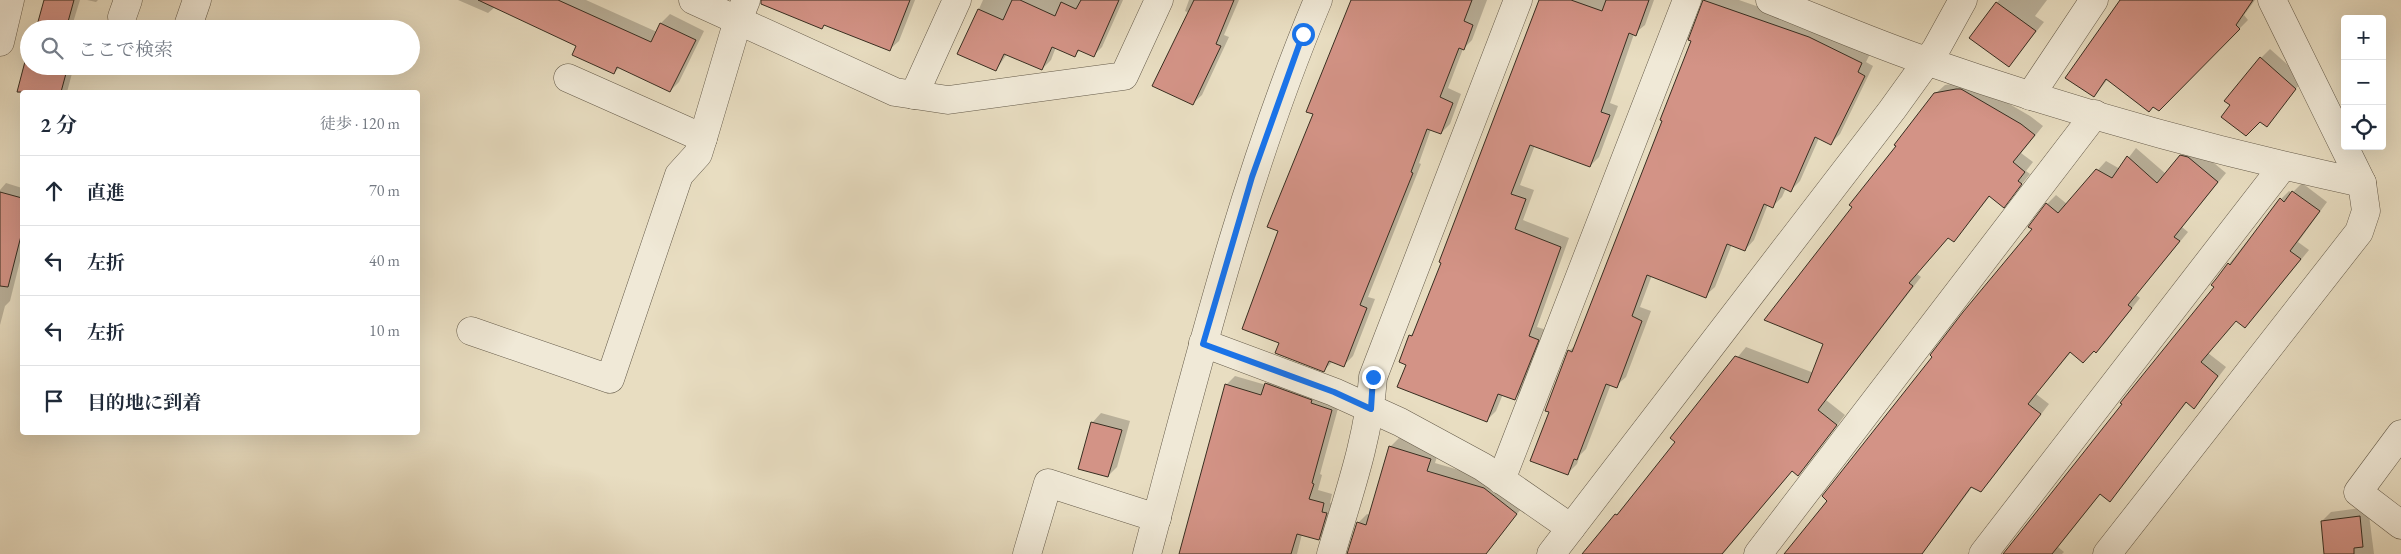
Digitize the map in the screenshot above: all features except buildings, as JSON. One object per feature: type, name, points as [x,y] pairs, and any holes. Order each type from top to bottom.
[{"type":"street","points":[[190,20],[197,0]]},
{"type":"street","points":[[693,0],[742,10],[895,92],[948,100],[1124,76],[1159,0]]},
{"type":"street","points":[[914,95],[957,0]]},
{"type":"street","points":[[1147,554],[1203,344],[1252,177],[1318,0]]},
{"type":"street","points":[[1331,554],[1366,435],[1371,409],[1373,377],[1518,0]]},
{"type":"street","points":[[1501,480],[1687,0]]},
{"type":"street","points":[[1770,0],[1927,62],[2030,96],[2282,166],[2362,183]]},
{"type":"street","points":[[1551,554],[1892,110],[1927,62],[1963,0]]},
{"type":"street","points":[[2030,96],[2094,0]]},
{"type":"street","points":[[2107,554],[2359,232],[2366,211],[2362,183],[2272,0]]},
{"type":"street","points":[[471,331],[610,379],[679,175],[698,154],[742,10]]},
{"type":"street","points":[[568,78],[703,138]]},
{"type":"street","points":[[1758,554],[2095,114]]},
{"type":"street","points":[[1983,554],[2282,166]]},
{"type":"street","points":[[1203,344],[1334,392],[1371,409],[1483,467],[1571,528]]},
{"type":"street","points":[[2401,434],[2358,492],[2401,525]]},
{"type":"street","points":[[1027,554],[1048,483],[1157,518]]},
{"type":"route","points":[[1303,34],[1252,177],[1214,301],[1203,344],[1334,392],[1371,409],[1373,377]]}]
